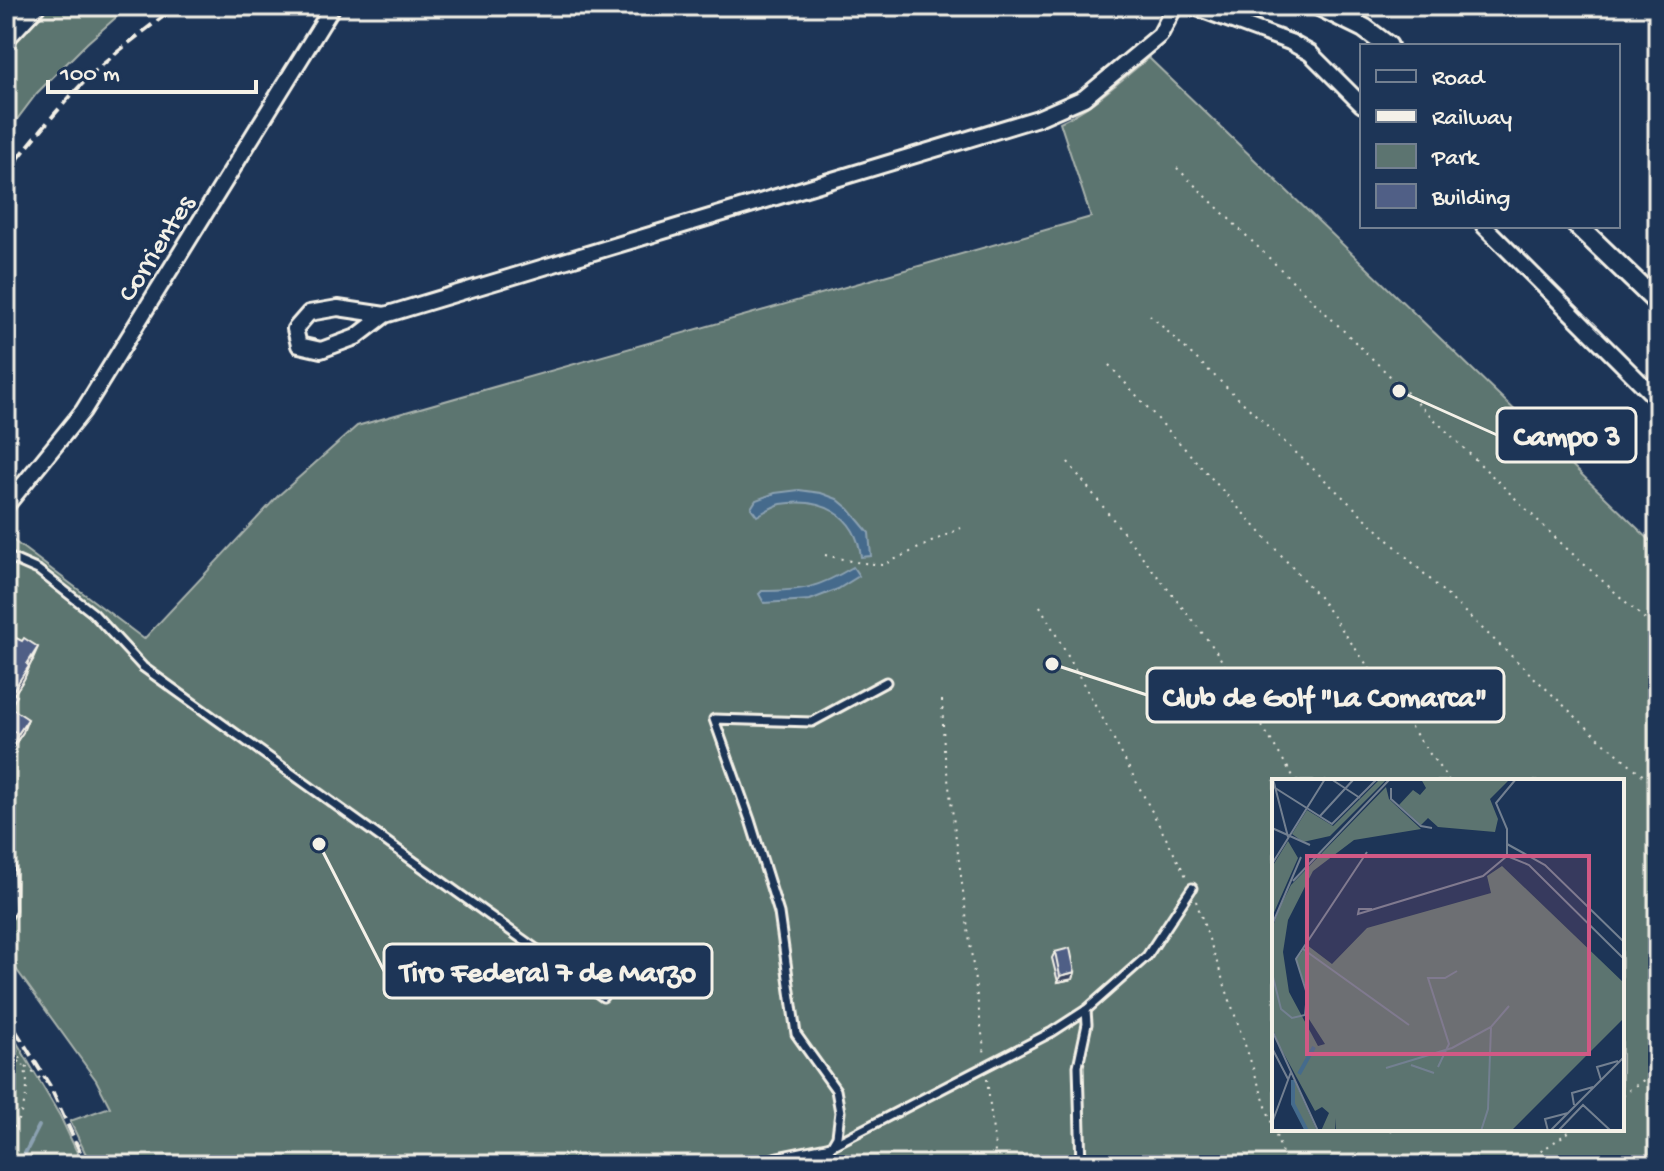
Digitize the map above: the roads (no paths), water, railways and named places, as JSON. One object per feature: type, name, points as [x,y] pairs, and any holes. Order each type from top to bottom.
[{"type":"street","points":[[8,32],[35,6]]},
{"type":"street","name":"Corrientes","points":[[6,506],[83,411],[333,6]]},
{"type":"street","points":[[385,315],[338,308],[309,313],[295,329],[299,345],[321,350],[356,337],[385,315],[1038,118],[1084,98],[1160,35],[1175,6]]},
{"type":"street","points":[[1192,6],[1290,42],[1310,53],[1360,103]]},
{"type":"street","points":[[1319,6],[1364,28],[1385,44]]},
{"type":"street","points":[[1486,228],[1658,400]]},
{"type":"street","points":[[1580,228],[1658,303]]},
{"type":"street","points":[[6,860],[6,912]]},
{"type":"lane","points":[[6,556],[38,570],[93,613],[143,667],[603,997]]},
{"type":"lane","points":[[820,1165],[837,1136],[840,1112],[836,1090],[796,1034],[779,913],[714,719],[812,722],[886,682]]},
{"type":"lane","points":[[757,1165],[777,1157],[831,1146],[1052,1032],[1086,1010],[1147,956],[1192,888]]},
{"type":"lane","points":[[1081,1165],[1078,1066],[1087,1024],[1086,1010]]},
{"type":"water","points":[[799,490],[837,499],[849,509],[869,533],[871,556],[861,557],[858,542],[844,519],[823,506],[781,504],[757,516],[751,508],[756,500],[775,493]]},
{"type":"water","points":[[853,567],[859,576],[838,589],[810,600],[764,603],[759,594],[762,591],[809,587]]},
{"type":"waterway","points":[[19,1165],[39,1126]]},
{"type":"railway","points":[[6,174],[86,80],[177,6]]},
{"type":"railway","points":[[6,1015],[50,1086],[86,1165]]},
{"type":"place","name":"Campo 3","points":[[1399,391]]},
{"type":"place","name":"Club de Golf \"La Comarca\"","points":[[1052,664]]},
{"type":"place","name":"Tiro Federal 7 de Marzo","points":[[319,844]]}]
